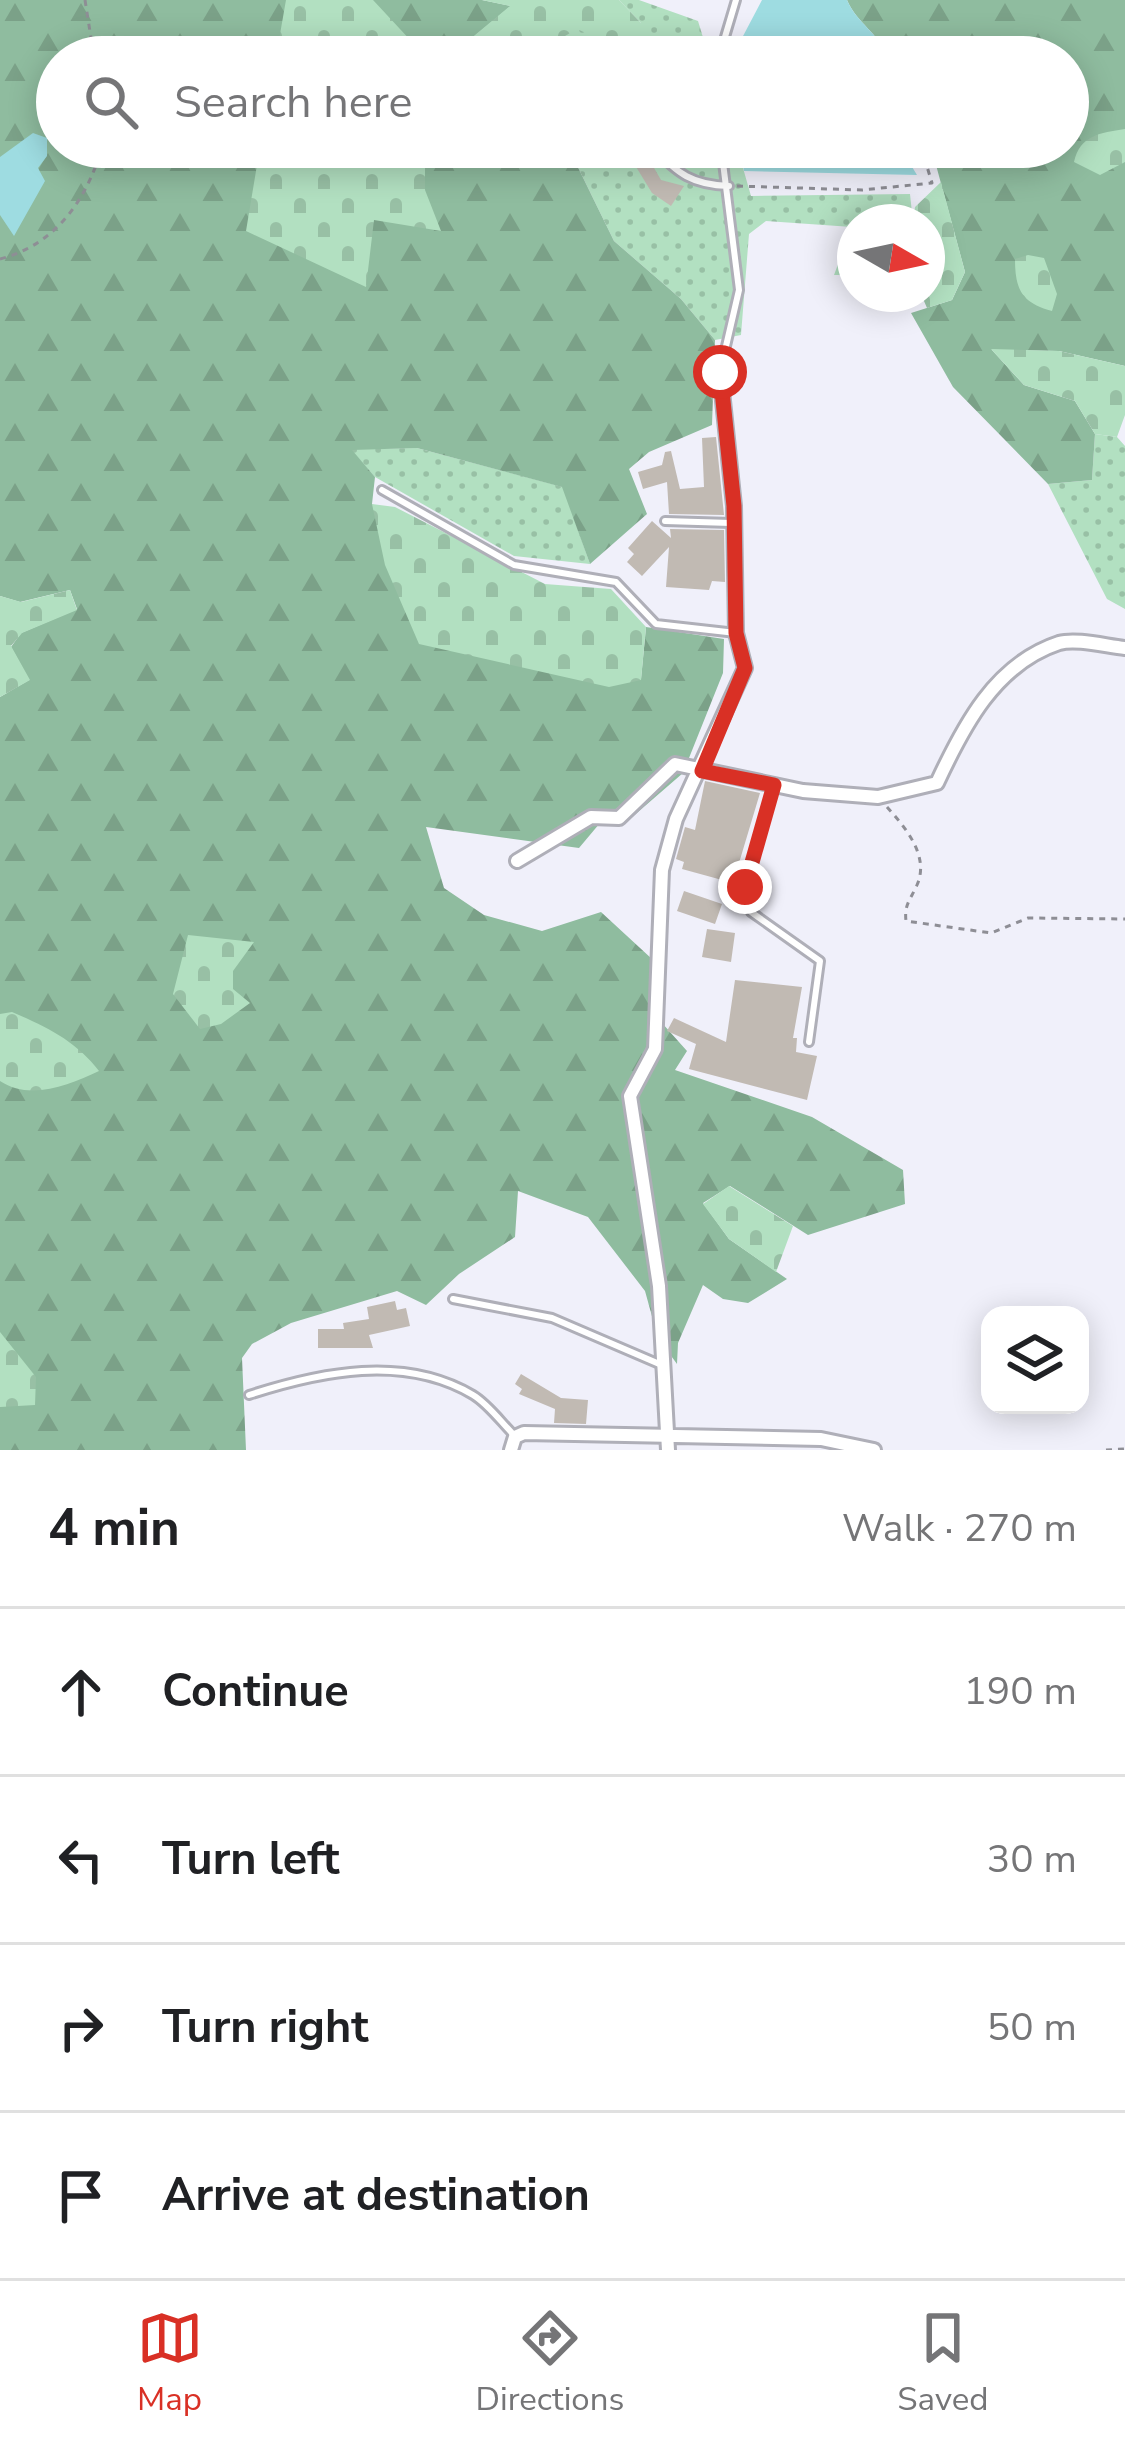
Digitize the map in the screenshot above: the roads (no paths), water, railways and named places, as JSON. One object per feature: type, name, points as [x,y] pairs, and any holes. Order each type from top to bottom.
[{"type":"street","points":[[669,1444],[667,1368],[630,1096],[655,1049],[662,870],[676,819],[702,771],[745,668],[736,633],[735,523],[720,372]]},
{"type":"street","points":[[517,861],[590,817],[619,818],[675,764],[774,785],[878,796],[937,783],[968,718],[1012,670],[1062,642],[1125,648]]},
{"type":"street","points":[[513,1443],[821,1439],[874,1450]]},
{"type":"lane","points":[[725,36],[736,0]]},
{"type":"lane","points":[[673,168],[698,185],[729,185]]},
{"type":"lane","points":[[720,372],[739,290],[725,168]]},
{"type":"lane","points":[[382,490],[514,566],[616,582],[656,624],[736,633]]},
{"type":"lane","points":[[664,521],[735,523]]},
{"type":"lane","points":[[774,785],[745,887],[751,912],[820,961],[809,1042]]},
{"type":"lane","points":[[453,1299],[552,1318],[667,1368]]},
{"type":"lane","points":[[249,1395],[316,1373],[411,1372],[475,1396],[513,1443]]},
{"type":"water","points":[[762,0],[847,0],[874,36],[743,36]]},
{"type":"water","points":[[36,134],[36,168],[45,181],[14,236],[0,215],[0,157]]},
{"type":"water","points":[[913,168],[917,175],[744,171]]}]
